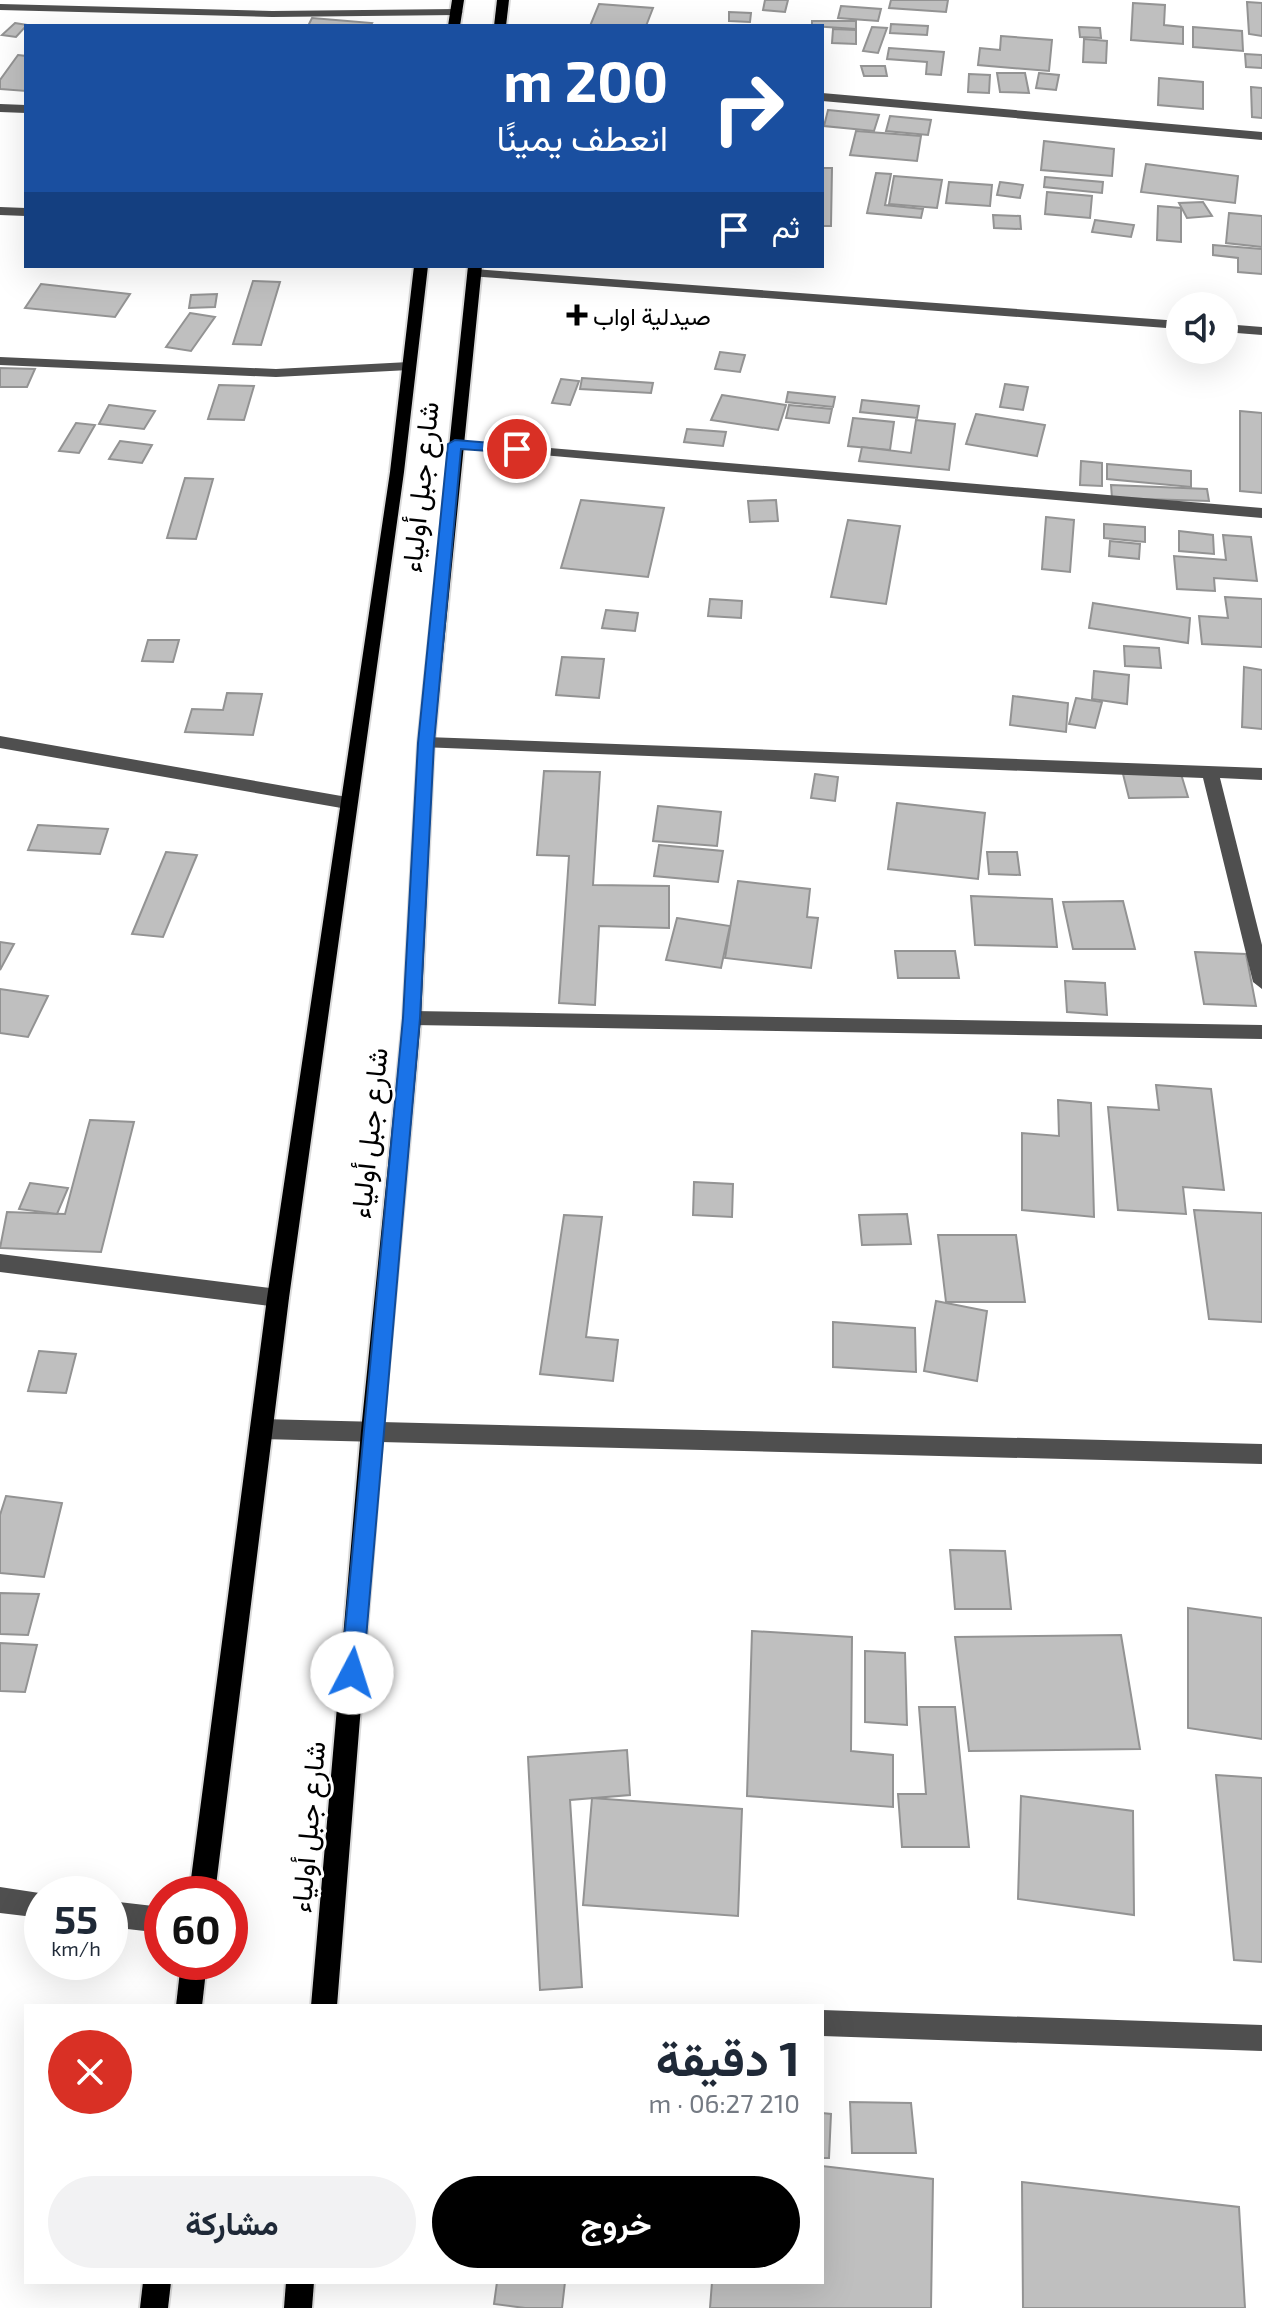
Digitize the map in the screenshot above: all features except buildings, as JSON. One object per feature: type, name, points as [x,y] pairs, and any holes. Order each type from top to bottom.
[{"type":"main road","points":[[500,24],[503,0]]},
{"type":"main road","name":"شارع جبل أولياء","points":[[204,1876],[278,1298],[397,472],[421,268]]},
{"type":"main road","name":"شارع جبل أولياء","points":[[324,2004],[372,1431],[412,1018],[426,743],[475,269]]},
{"type":"main road","points":[[189,2004],[192,1980]]},
{"type":"main road","points":[[154,2308],[157,2284]]},
{"type":"main road","points":[[298,2308],[300,2284]]},
{"type":"street","points":[[0,7],[272,14],[457,6]]},
{"type":"street","points":[[824,97],[1262,136]]},
{"type":"street","points":[[0,108],[24,109]]},
{"type":"street","points":[[0,211],[24,212]]},
{"type":"street","points":[[475,269],[1166,324]]},
{"type":"street","points":[[1238,329],[1262,331]]},
{"type":"street","points":[[0,361],[276,373],[409,366]]},
{"type":"street","points":[[455,444],[1262,513]]},
{"type":"street","points":[[0,742],[347,803]]},
{"type":"street","points":[[426,743],[1262,774]]},
{"type":"street","points":[[1210,772],[1262,982]]},
{"type":"street","points":[[412,1018],[1262,1032]]},
{"type":"street","points":[[0,1263],[278,1298]]},
{"type":"street","points":[[261,1429],[1262,1454]]},
{"type":"street","points":[[0,1900],[24,1903]]},
{"type":"street","points":[[824,2023],[1262,2038]]},
{"type":"place","name":"صيدلية اواب","points":[[577,315]]},
{"type":"route","points":[[352,1673],[412,1018],[426,743],[455,444],[517,449]]}]
